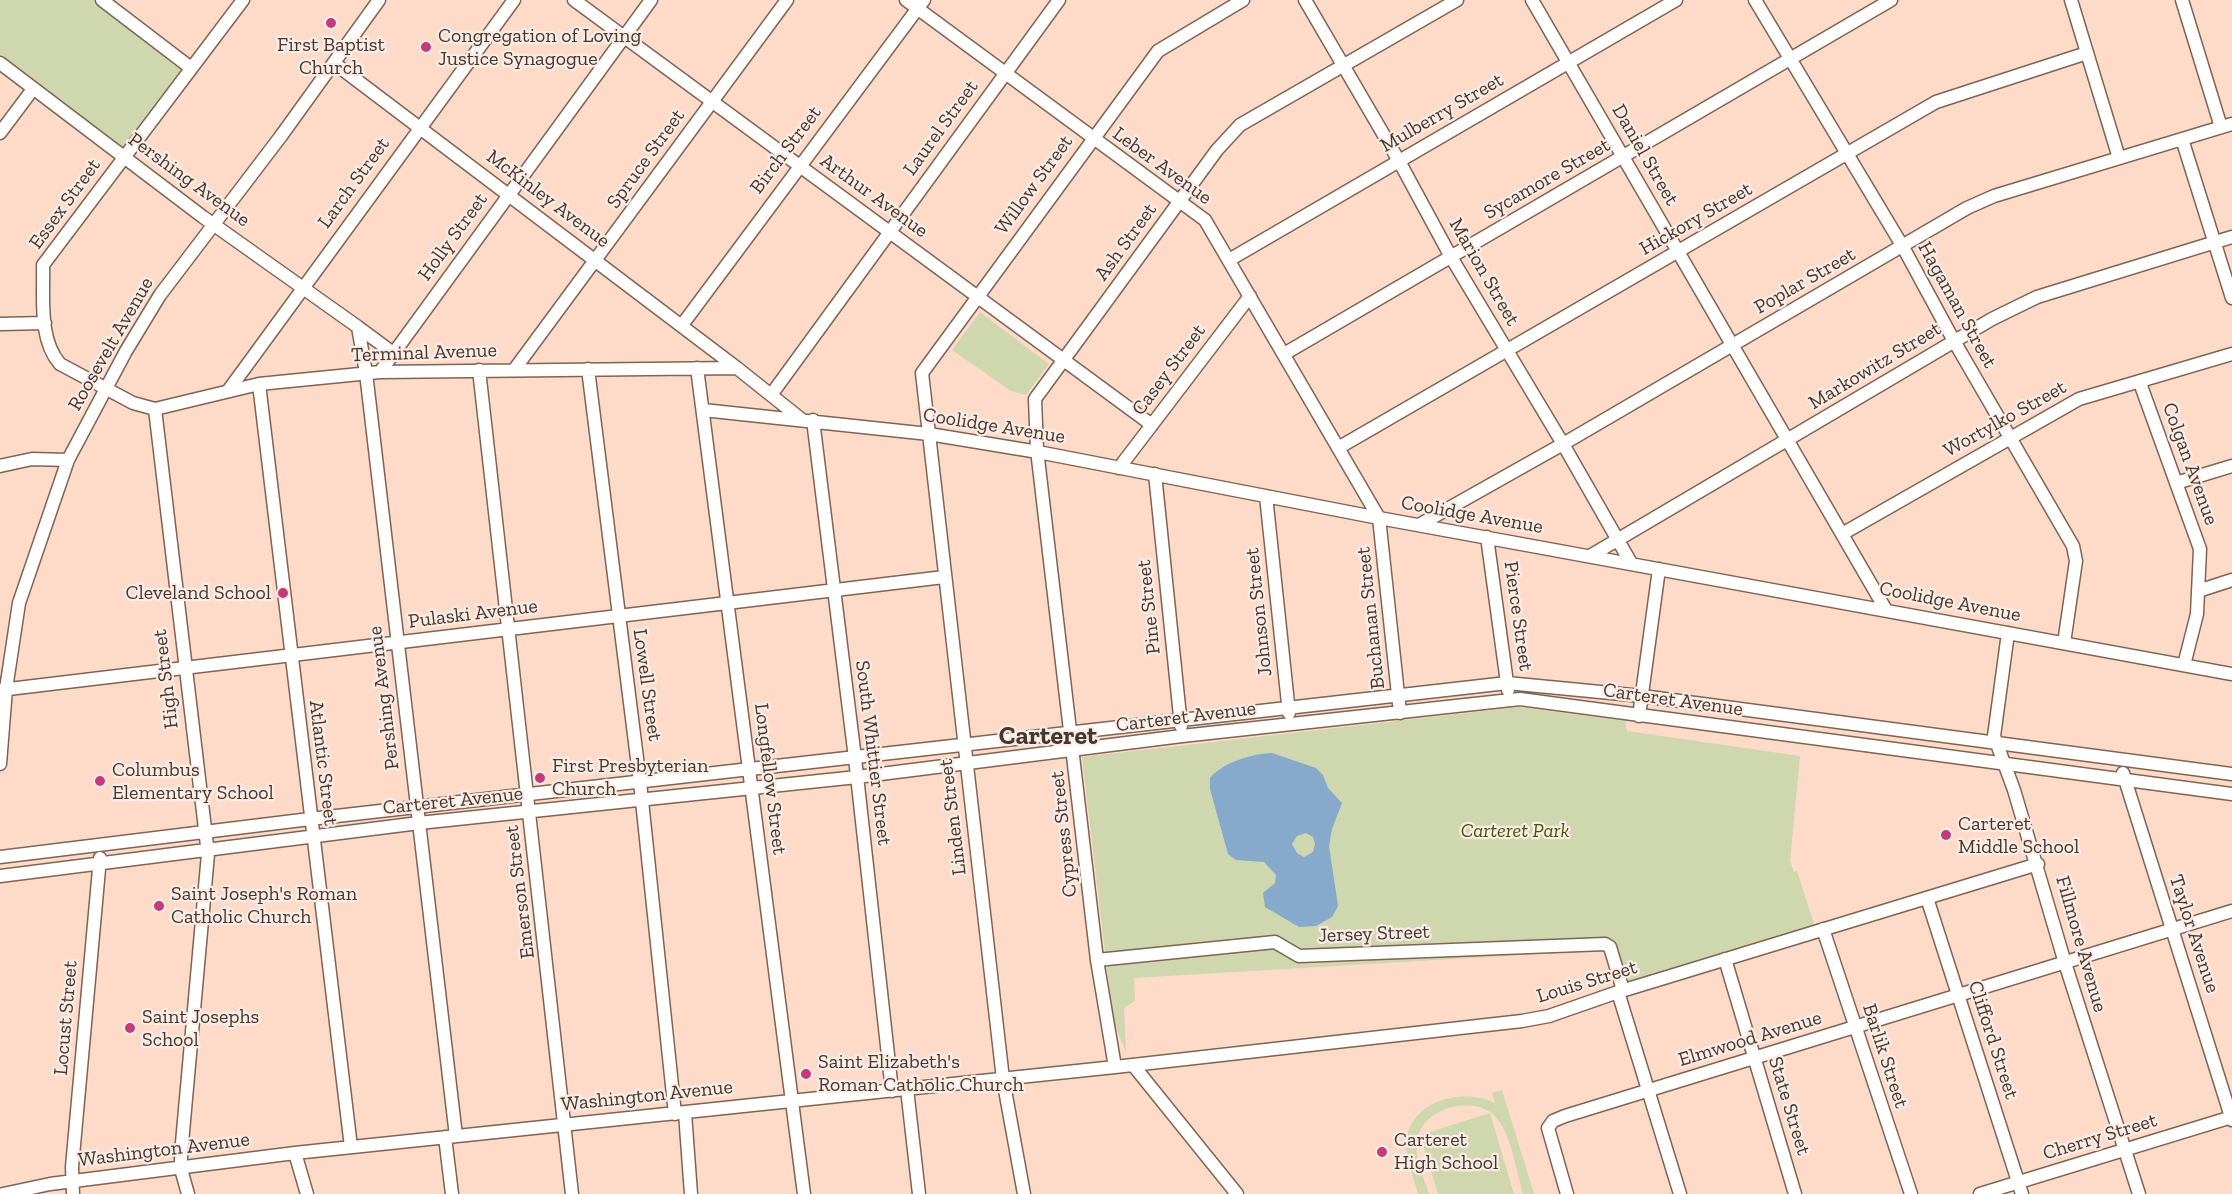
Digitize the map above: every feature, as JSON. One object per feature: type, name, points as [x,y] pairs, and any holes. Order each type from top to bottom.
[{"type":"street","points":[[102,0],[191,68]]},
{"type":"street","name":"Essex Street","points":[[155,409],[139,406],[60,364],[52,354],[45,324],[43,265],[243,0]]},
{"type":"street","name":"Roosevelt Avenue","points":[[0,764],[3,689],[19,603],[68,460],[141,324],[379,0]]},
{"type":"street","name":"Larch Street","points":[[228,391],[514,0]]},
{"type":"street","name":"Arthur Avenue","points":[[574,0],[1152,425]]},
{"type":"street","name":"Holly Street","points":[[380,372],[651,0]]},
{"type":"street","name":"Spruce Street","points":[[514,370],[787,0]]},
{"type":"street","name":"Leber Avenue","points":[[906,0],[921,4],[1005,74],[1204,220],[1379,518]]},
{"type":"street","name":"Laurel Street","points":[[771,395],[1059,0]]},
{"type":"street","name":"Willow Street","points":[[929,434],[922,370],[1158,51],[1243,0]]},
{"type":"street","name":"Marion Street","points":[[1305,0],[1399,161],[1451,257],[1631,563]]},
{"type":"street","name":"Ash Street","points":[[1038,452],[1035,399],[1217,150],[1240,126],[1458,0]]},
{"type":"street","name":"Daniel Street","points":[[1532,0],[1886,610]]},
{"type":"street","name":"Mulberry Street","points":[[1229,260],[1676,0]]},
{"type":"street","name":"Hagaman Street","points":[[1755,0],[1903,247],[1954,341],[2073,546],[2076,561],[2064,643]]},
{"type":"street","name":"Sycamore Street","points":[[1284,354],[1891,0]]},
{"type":"street","points":[[2071,0],[2119,158]]},
{"type":"street","points":[[2182,0],[2226,126]]},
{"type":"street","name":"Birch Street","points":[[682,325],[921,4]]},
{"type":"street","name":"Hickory Street","points":[[1338,448],[1936,102],[2087,53]]},
{"type":"street","name":"Pershing Avenue","points":[[0,63],[124,157],[393,353]]},
{"type":"street","name":"McKinley Avenue","points":[[334,63],[807,420]]},
{"type":"street","points":[[0,133],[33,89]]},
{"type":"street","name":"Poplar Street","points":[[1419,525],[1563,444],[1967,208],[1994,196],[2226,126]]},
{"type":"street","points":[[2182,139],[2232,298]]},
{"type":"street","name":"Markowitz Street","points":[[1590,556],[1954,341],[2037,297],[2232,237]]},
{"type":"street","name":"Casey Street","points":[[1119,468],[1250,296]]},
{"type":"street","points":[[0,324],[45,324]]},
{"type":"street","name":"Pershing Avenue","points":[[358,327],[366,373],[419,823],[451,1137],[453,1194]]},
{"type":"street","name":"Wortylko Street","points":[[1842,534],[2079,399],[2140,383],[2232,354]]},
{"type":"street","points":[[697,368],[737,368]]},
{"type":"street","name":"Terminal Avenue","points":[[155,409],[259,384],[366,373],[697,368]]},
{"type":"street","name":"Longfellow Street","points":[[697,368],[804,1194]]},
{"type":"street","name":"Lowell Street","points":[[588,369],[691,1194]]},
{"type":"street","name":"Emerson Street","points":[[479,370],[531,812],[572,1194]]},
{"type":"street","name":"Colgan Avenue","points":[[2140,383],[2200,549],[2197,614],[2184,665]]},
{"type":"street","name":"Atlantic Street","points":[[259,384],[351,1147]]},
{"type":"street","name":"High Street","points":[[155,409],[207,849],[181,1169],[188,1194]]},
{"type":"street","name":"Coolidge Avenue","points":[[702,410],[929,434],[1038,452],[1379,518],[2232,674]]},
{"type":"street","name":"South Whittier Street","points":[[807,420],[855,758],[892,1090]]},
{"type":"street","name":"Linden Street","points":[[929,434],[1003,1079],[1024,1194]]},
{"type":"street","name":"Cypress Street","points":[[1038,452],[1075,750],[1097,960],[1115,1067]]},
{"type":"street","points":[[0,466],[32,459],[68,460]]},
{"type":"street","points":[[2176,483],[2232,466]]},
{"type":"street","name":"Pine Street","points":[[1155,474],[1182,736]]},
{"type":"street","name":"Johnson Street","points":[[1266,496],[1290,725]]},
{"type":"street","name":"Buchanan Street","points":[[1379,518],[1400,713]]},
{"type":"street","name":"Pierce Street","points":[[1487,537],[1509,700]]},
{"type":"street","points":[[1639,716],[1659,568]]},
{"type":"street","name":"Pulaski Avenue","points":[[3,689],[944,578]]},
{"type":"street","points":[[2199,591],[2232,580]]},
{"type":"street","name":"Fillmore Avenue","points":[[2008,633],[1994,736],[2006,765],[2038,864],[2065,963],[2139,1194]]},
{"type":"street","name":"Carteret Avenue","points":[[0,857],[310,819],[1073,733],[1180,718],[1507,683],[1642,696],[2232,774]]},
{"type":"street","name":"Carteret Avenue","points":[[0,876],[419,823],[857,777],[1182,736],[1509,700],[1906,749],[2006,765],[2232,794]]},
{"type":"street","points":[[1747,730],[1749,711]]},
{"type":"street","points":[[1906,749],[1907,732]]},
{"type":"street","name":"Taylor Avenue","points":[[2119,760],[2232,1118]]},
{"type":"street","name":"Locust Street","points":[[73,1194],[72,1181],[101,845]]},
{"type":"street","name":"Louis Street","points":[[1133,1065],[1522,1021],[1549,1016],[1621,991],[2038,864]]},
{"type":"street","name":"Clifford Street","points":[[1928,898],[2020,1188]]},
{"type":"street","name":"Elmwood Avenue","points":[[1567,1194],[1548,1128],[1553,1121],[2232,911]]},
{"type":"street","name":"Barlik Street","points":[[1823,930],[1911,1194]]},
{"type":"street","name":"Jersey Street","points":[[1097,960],[1275,942],[1299,956],[1603,944],[1610,947],[1648,1090],[1680,1194]]},
{"type":"street","name":"State Street","points":[[1725,959],[1795,1194]]},
{"type":"street","points":[[1133,1065],[1237,1194]]},
{"type":"street","name":"Washington Avenue","points":[[3,1194],[72,1181],[295,1153],[1133,1065]]},
{"type":"street","points":[[907,1089],[919,1194]]},
{"type":"street","name":"Cherry Street","points":[[1980,1194],[2020,1188],[2125,1150],[2232,1118]]},
{"type":"street","points":[[295,1153],[307,1194]]},
{"type":"green space","points":[[0,0],[105,0],[191,65],[119,153],[0,63]]},
{"type":"green space","points":[[980,312],[1049,364],[1026,395],[1011,391],[952,350]]},
{"type":"green space","name":"Carteret Park","points":[[1519,707],[1625,721],[1627,731],[1800,756],[1790,861],[1794,872],[1797,871],[1816,930],[1619,993],[1604,950],[1134,978],[1135,1001],[1124,1008],[1126,1053],[1113,1020],[1082,757]]},
{"type":"green space","points":[[1502,1090],[1534,1194],[1523,1194],[1510,1145],[1498,1120],[1489,1111],[1465,1105],[1440,1112],[1429,1119],[1421,1129],[1416,1147],[1429,1194],[1418,1194],[1406,1151],[1409,1130],[1416,1118],[1426,1108],[1453,1098],[1482,1098],[1495,1103],[1492,1093]]},
{"type":"green space","points":[[1490,1113],[1514,1194],[1438,1194],[1420,1135]]},
{"type":"water","points":[[1272,753],[1316,768],[1323,775],[1328,788],[1342,803],[1332,829],[1329,846],[1338,906],[1332,917],[1316,926],[1299,927],[1265,907],[1263,893],[1275,883],[1276,875],[1264,862],[1236,860],[1228,854],[1210,789],[1210,778],[1230,763]],"holes":[[[1306,833],[1313,837],[1315,844],[1313,852],[1304,857],[1297,853],[1292,844],[1297,836]]]},
{"type":"place","name":"First Baptist Church","points":[[331,23]]},
{"type":"place","name":"Congregation of Loving Justice Synagogue","points":[[426,47]]},
{"type":"place","name":"Cleveland School","points":[[283,593]]},
{"type":"place","name":"First Presbyterian Church","points":[[540,778]]},
{"type":"place","name":"Columbus Elementary School","points":[[100,781]]},
{"type":"place","name":"Carteret Middle School","points":[[1946,835]]},
{"type":"place","name":"Saint Joseph's Roman Catholic Church","points":[[159,906]]},
{"type":"place","name":"Saint Josephs School","points":[[130,1028]]},
{"type":"place","name":"Saint Elizabeth's Roman Catholic Church","points":[[806,1074]]},
{"type":"place","name":"Carteret High School","points":[[1382,1152]]},
{"type":"district","name":"Carteret","points":[[1048,737]]}]
